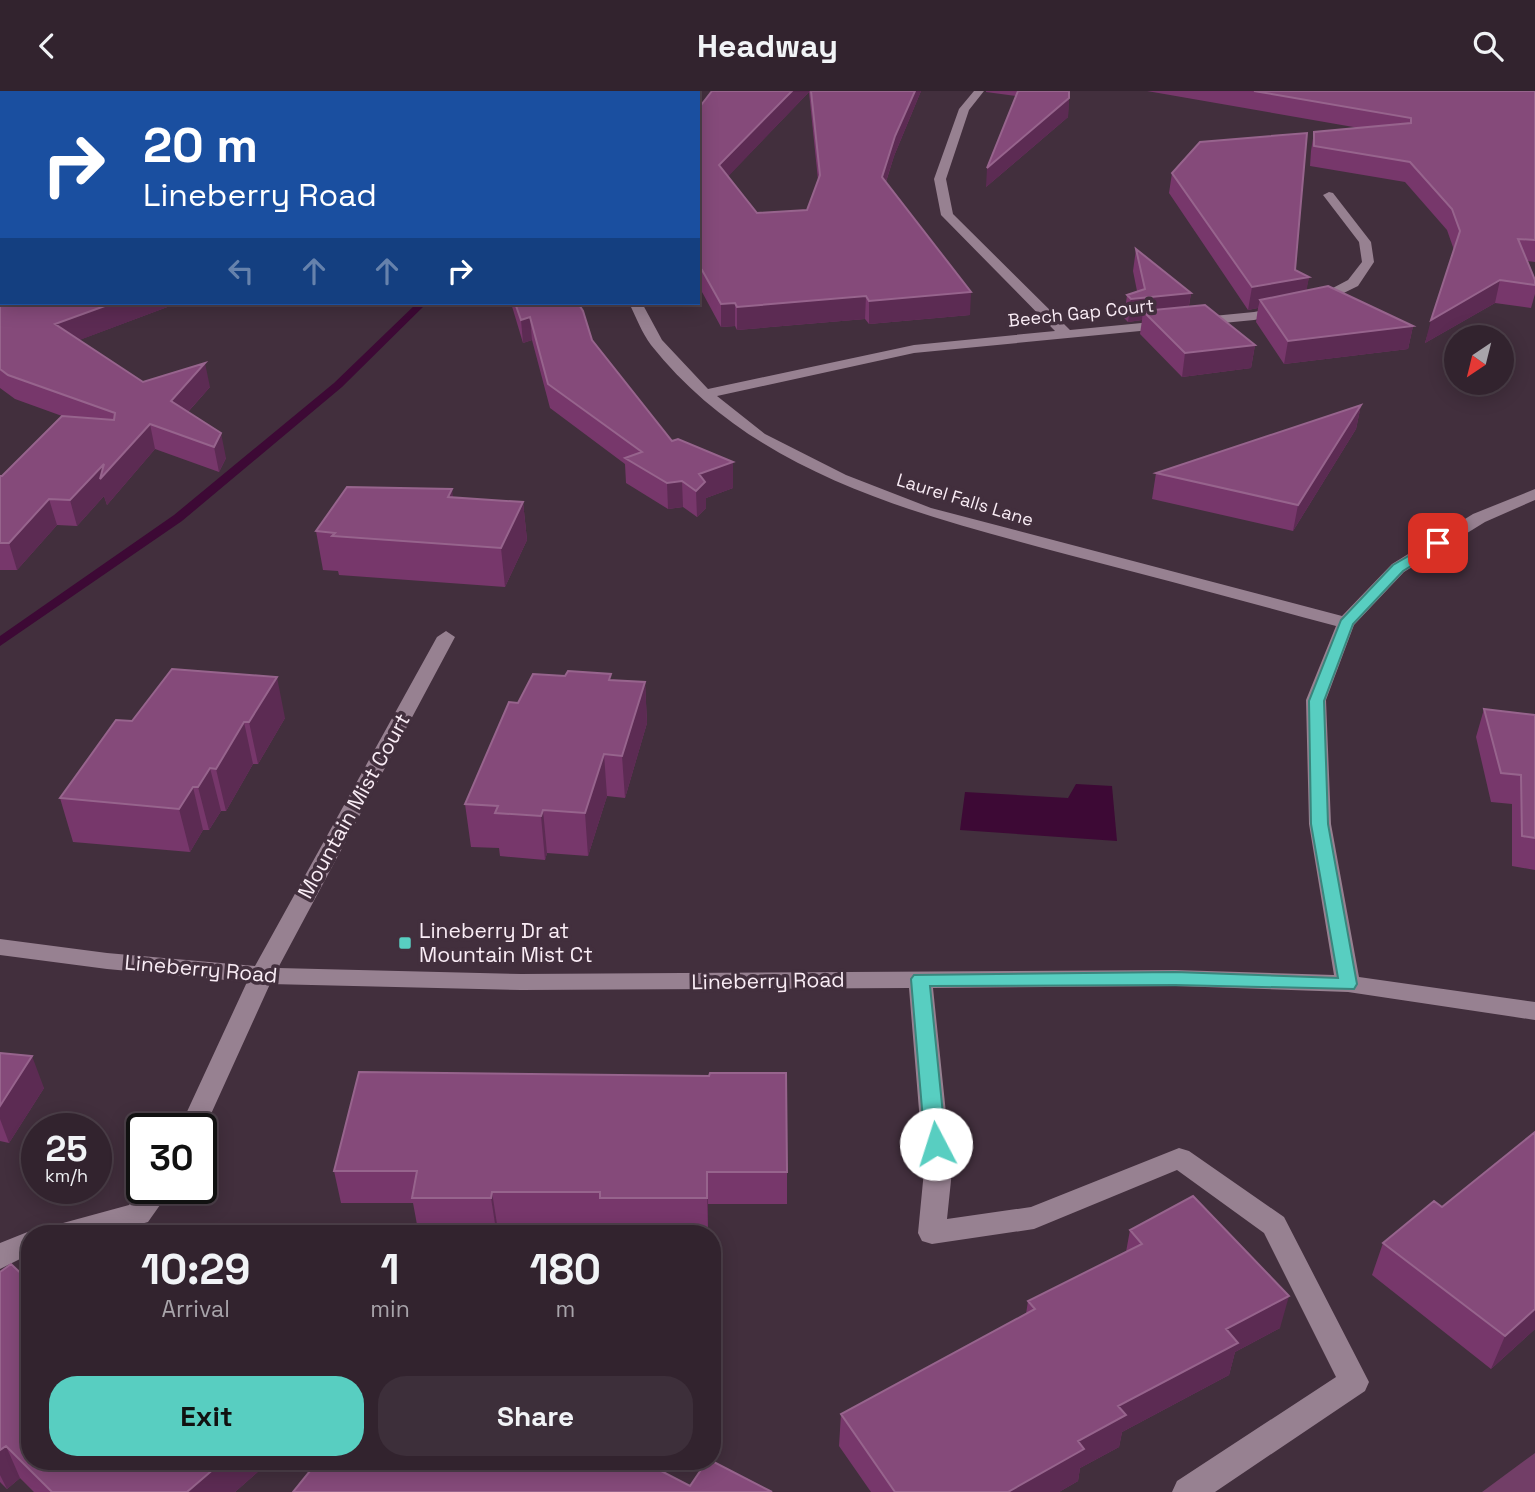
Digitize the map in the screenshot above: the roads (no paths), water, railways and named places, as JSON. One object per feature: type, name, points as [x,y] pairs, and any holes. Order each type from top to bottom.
[{"type":"street","points":[[979,91],[964,109],[940,179],[947,215],[1066,334]]},
{"type":"street","name":"Beech Gap Court","points":[[705,394],[914,349],[1254,317],[1317,303],[1353,283],[1368,263],[1365,242],[1329,195]]},
{"type":"street","name":"Laurel Falls Lane","points":[[637,305],[656,342],[705,394],[760,437],[840,478],[925,511],[1346,623]]},
{"type":"street","points":[[1348,984],[1320,824],[1317,701],[1346,623],[1398,568],[1479,518],[1535,494]]},
{"type":"street","name":"Mountain Mist Court","points":[[199,1113],[262,975],[446,637]]},
{"type":"street","name":"Lineberry Road","points":[[0,947],[262,975],[521,982],[1175,978],[1348,984],[1535,1011]]},
{"type":"street","points":[[920,979],[938,1171],[932,1233],[1034,1218],[1179,1158],[1273,1225],[1354,1382],[1188,1492]]},
{"type":"street","points":[[96,1225],[138,1214],[146,1204]]},
{"type":"street","points":[[0,1257],[21,1246]]},
{"type":"waterway","points":[[0,642],[178,518],[338,385],[420,305]]},
{"type":"place","name":"Lineberry Dr at Mountain Mist Ct","points":[[405,943]]}]
